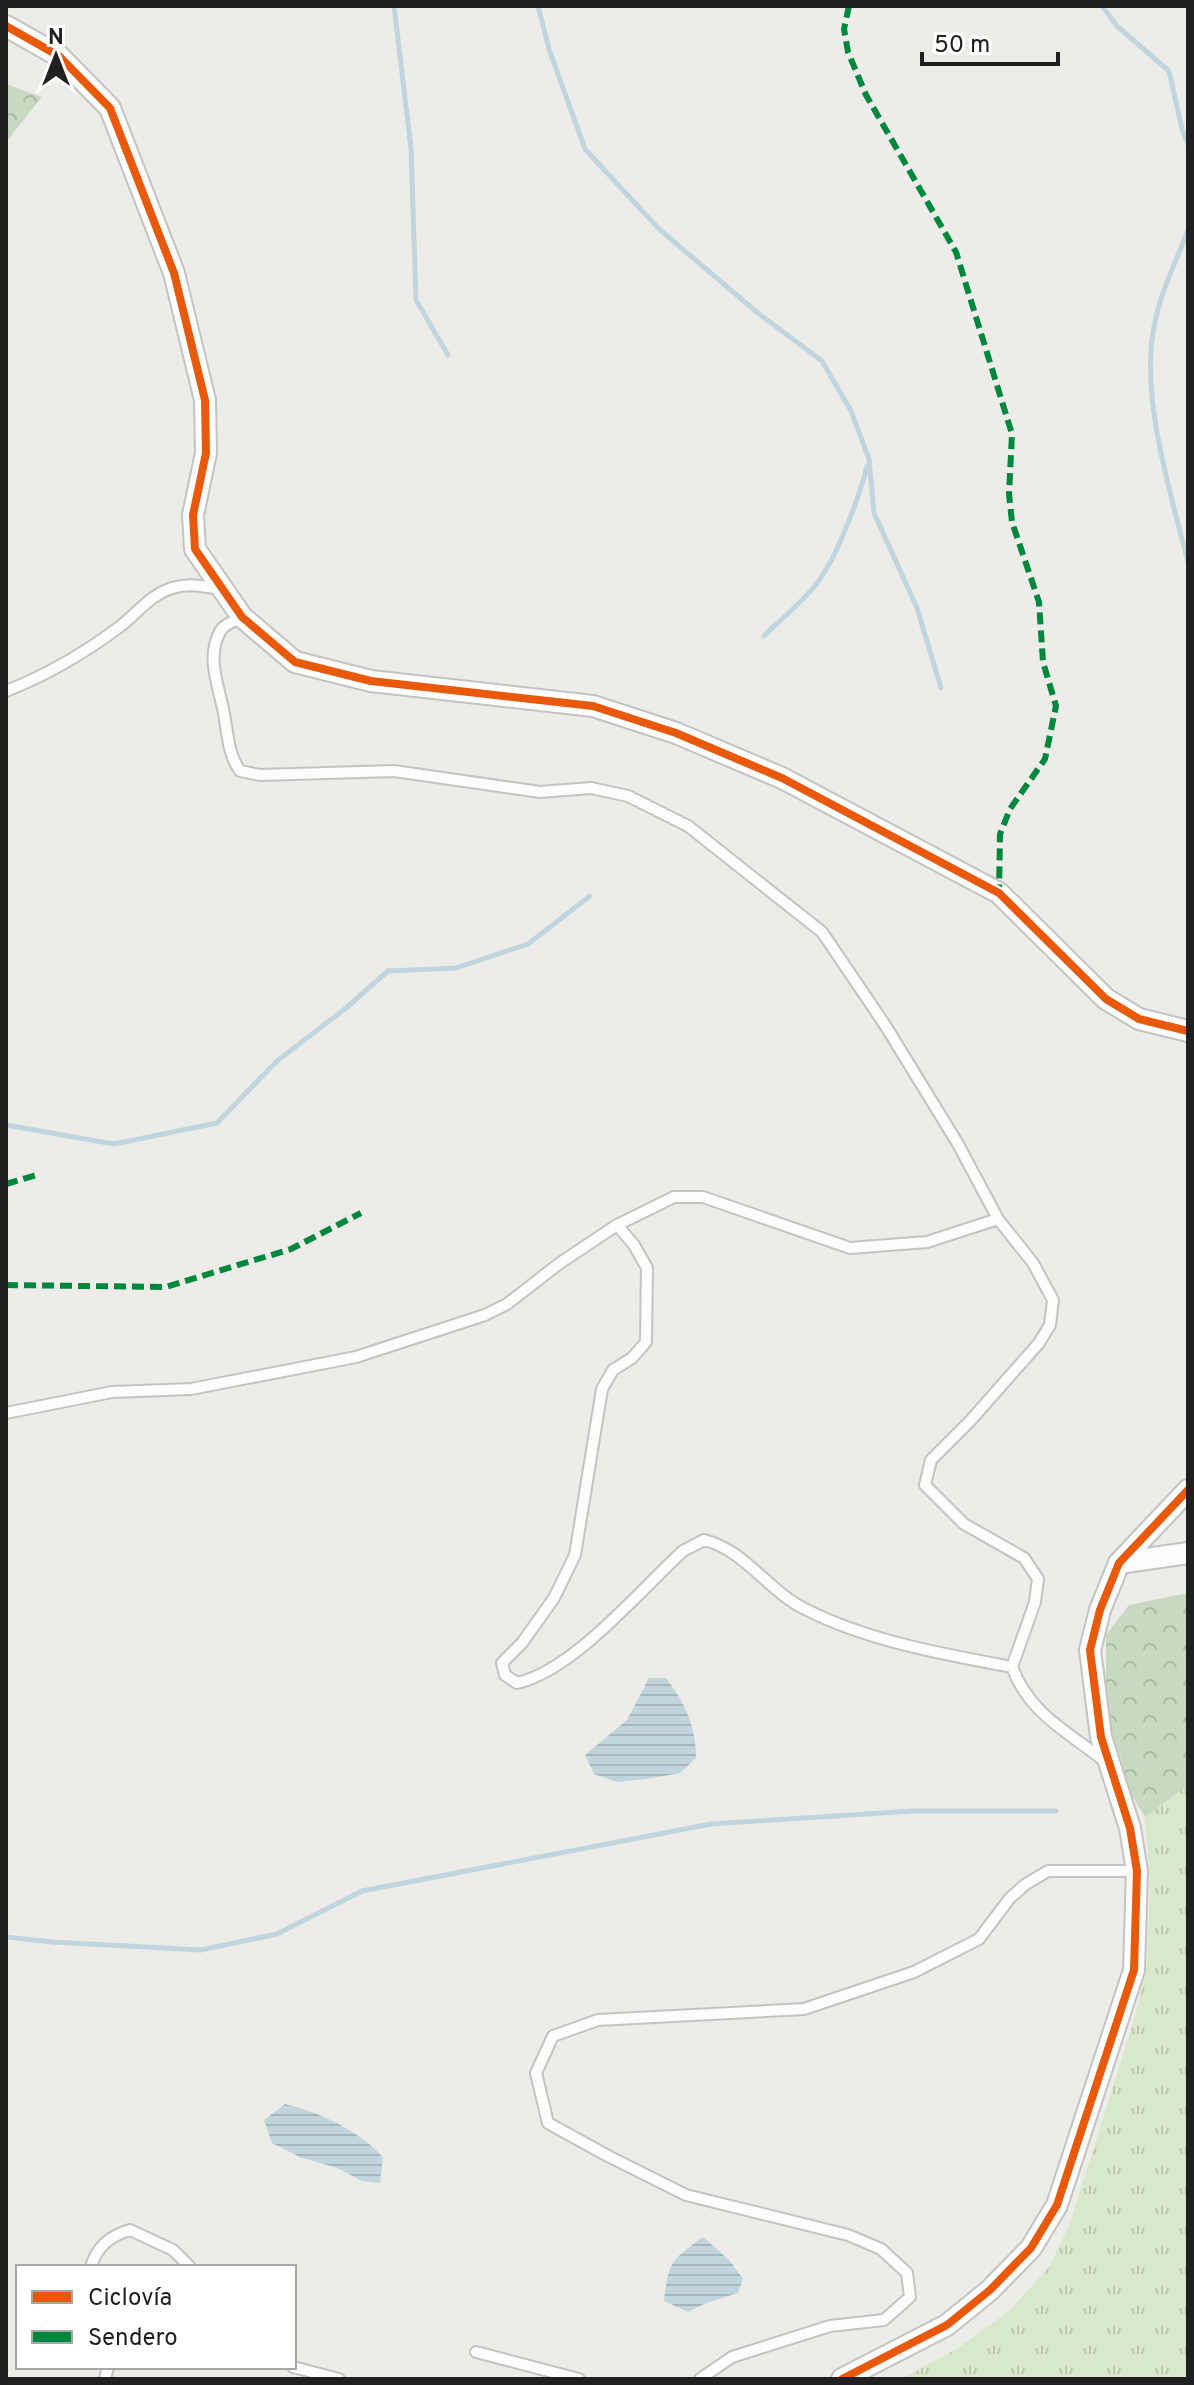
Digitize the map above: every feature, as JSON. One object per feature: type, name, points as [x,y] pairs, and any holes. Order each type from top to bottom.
[{"type":"street","points":[[6,26],[59,56],[110,108],[174,273],[205,400],[206,453],[193,515],[195,549],[242,617],[295,662],[371,681],[593,706],[676,733],[782,778],[999,893],[1106,999],[1139,1019],[1188,1031]]},
{"type":"street","points":[[842,2379],[947,2325],[990,2290],[1031,2248],[1057,2205],[1134,1970],[1137,1871],[1130,1828],[1101,1737],[1090,1650],[1100,1610],[1119,1563],[1188,1490]]},
{"type":"street","points":[[1119,1563],[1188,1553]]},
{"type":"lane","points":[[6,691],[38,679],[81,654],[122,625],[147,600],[189,584],[221,589]]},
{"type":"lane","points":[[242,617],[223,626],[214,657],[215,683],[222,704],[231,758],[240,771],[260,775],[394,771],[540,792],[591,788],[628,796],[688,826],[822,932],[894,1038],[958,1144],[998,1219],[1033,1263],[1053,1300],[1050,1325],[1039,1343],[931,1460],[925,1485],[964,1524],[1024,1558],[1038,1579],[1035,1602],[1012,1667],[1020,1687],[1042,1714],[1108,1765]]},
{"type":"lane","points":[[6,1413],[112,1392],[191,1389],[356,1357],[485,1315],[507,1304],[617,1225],[674,1197],[703,1197],[850,1248],[927,1242],[998,1219]]},
{"type":"lane","points":[[617,1225],[634,1245],[647,1268],[646,1342],[632,1358],[613,1370],[602,1389],[575,1555],[554,1598],[522,1643],[502,1663],[505,1675],[517,1683],[537,1679],[576,1653],[683,1551],[704,1540],[722,1544],[801,1608],[854,1631],[966,1659],[1012,1667]]},
{"type":"lane","points":[[700,2379],[732,2357],[830,2326],[884,2320],[910,2297],[907,2273],[881,2249],[848,2235],[686,2195],[548,2123],[536,2073],[553,2036],[598,2020],[804,2009],[914,1972],[979,1939],[1010,1898],[1048,1871],[1137,1871]]},
{"type":"lane","points":[[92,2265],[94,2256],[111,2236],[130,2230],[173,2250],[188,2265]]},
{"type":"lane","points":[[476,2352],[579,2379]]},
{"type":"lane","points":[[296,2368],[339,2379]]},
{"type":"green space","points":[[6,84],[42,97],[6,142]]},
{"type":"green space","points":[[1188,1593],[1188,1789],[1181,1790],[1145,1817],[1128,1789],[1106,1717],[1106,1635],[1129,1605]]},
{"type":"green space","points":[[1188,1789],[1188,2379],[902,2379],[958,2348],[1009,2311],[1050,2266],[1070,2223],[1135,2017],[1147,1963],[1150,1881],[1145,1817],[1181,1790]]},
{"type":"water","points":[[649,1678],[666,1678],[679,1697],[692,1725],[696,1758],[680,1773],[646,1779],[617,1782],[594,1774],[585,1755],[627,1720]]},
{"type":"water","points":[[285,2104],[338,2124],[373,2147],[383,2157],[380,2183],[362,2181],[272,2143],[264,2120]]},
{"type":"water","points":[[703,2237],[730,2261],[743,2279],[738,2293],[688,2312],[664,2301],[667,2277],[678,2257]]},
{"type":"waterway","points":[[394,6],[411,148],[416,300],[448,355]]},
{"type":"waterway","points":[[538,6],[549,49],[585,149],[659,229],[759,314],[822,361],[851,411],[869,459],[874,513],[917,608],[941,688]]},
{"type":"waterway","points":[[1102,6],[1117,26],[1169,71],[1188,144]]},
{"type":"waterway","points":[[1188,230],[1160,302],[1151,354],[1151,383],[1159,445],[1188,562]]},
{"type":"waterway","points":[[764,636],[822,576],[845,530],[867,466]]},
{"type":"waterway","points":[[6,1125],[114,1144],[217,1123],[277,1061],[388,971],[456,968],[528,944],[590,896]]},
{"type":"waterway","points":[[6,1937],[201,1950],[277,1934],[362,1891],[711,1824],[912,1811],[1056,1811]]},
{"type":"marked path","points":[[849,6],[844,29],[848,52],[866,95],[956,252],[1012,434],[1009,494],[1012,522],[1039,602],[1043,662],[1056,706],[1045,759],[1010,809],[1000,834],[999,893]]},
{"type":"marked path","points":[[6,1184],[37,1175]]},
{"type":"marked path","points":[[6,1285],[166,1287],[291,1249],[361,1213]]},
{"type":"cycle path","points":[[6,26],[59,56],[110,108],[174,273],[205,400],[206,453],[193,515],[195,549],[242,617],[295,662],[371,681],[593,706],[676,733],[782,778],[999,893],[1106,999],[1139,1019],[1188,1031]]},
{"type":"cycle path","points":[[842,2379],[947,2325],[990,2290],[1031,2248],[1057,2205],[1134,1970],[1137,1871],[1130,1828],[1101,1737],[1090,1650],[1100,1610],[1119,1563],[1188,1490]]}]
